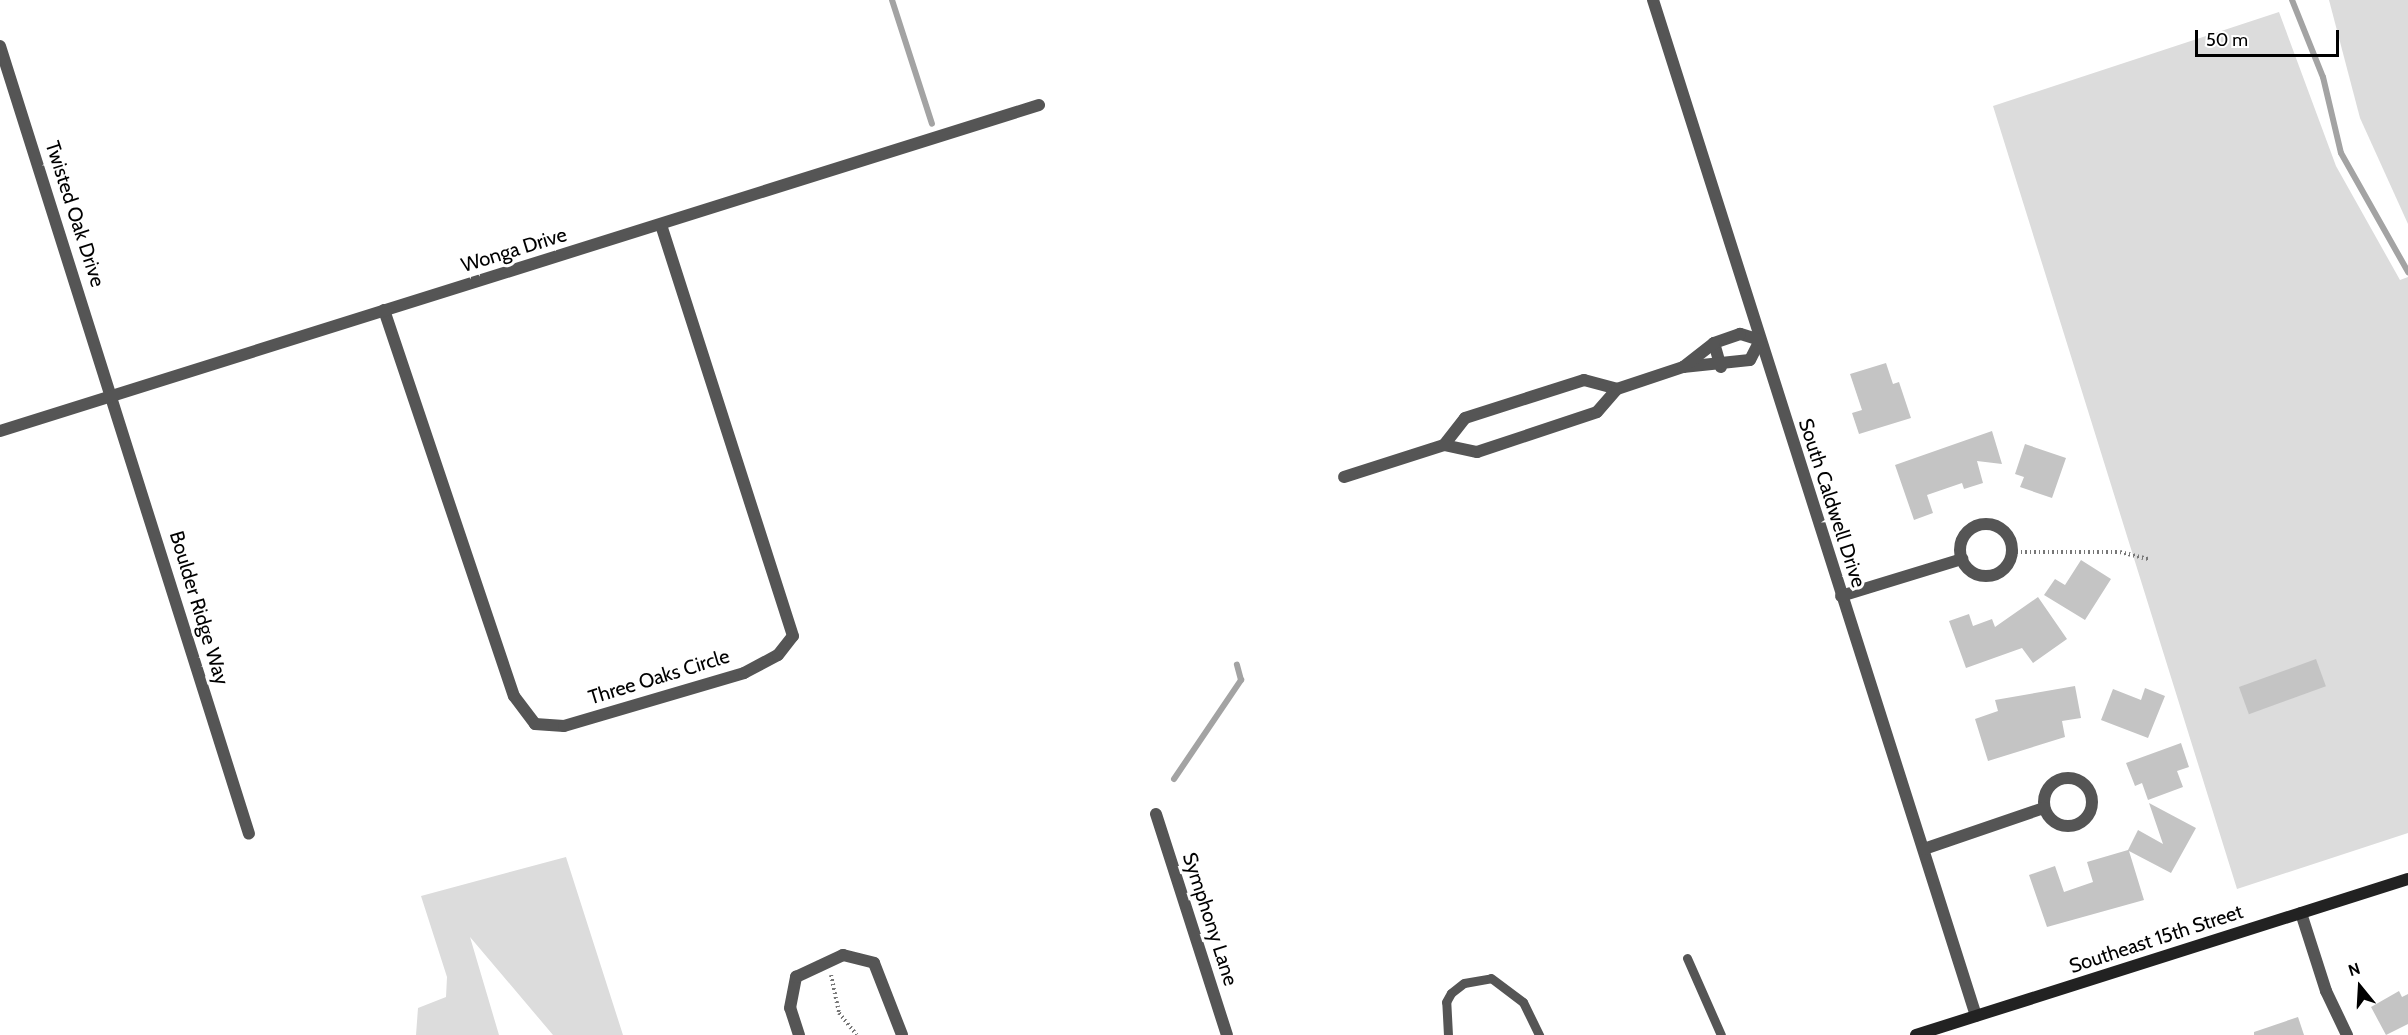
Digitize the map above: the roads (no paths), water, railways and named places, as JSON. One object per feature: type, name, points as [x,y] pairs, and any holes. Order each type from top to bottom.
[{"type":"main road","name":"Southeast 15th Street","points":[[1916,1035],[2408,879]]},
{"type":"street","name":"South Caldwell Drive","points":[[1653,0],[1976,1016]]},
{"type":"street","name":"Twisted Oak Drive","points":[[0,46],[113,394]]},
{"type":"street","name":"Wonga Drive","points":[[0,430],[662,225],[1039,105]]},
{"type":"street","name":"Three Oaks Circle","points":[[384,310],[514,696],[535,724],[564,726],[744,673],[778,655],[793,636],[662,225]]},
{"type":"street","points":[[1344,477],[1444,445],[1477,452],[1597,412],[1617,389],[1683,367],[1721,367],[1750,360],[1760,340],[1740,334],[1714,343],[1683,367]]},
{"type":"street","points":[[1714,343],[1721,367]]},
{"type":"street","points":[[1444,445],[1465,418],[1584,380],[1617,389]]},
{"type":"street","name":"Boulder Ridge Way","points":[[113,394],[249,834]]},
{"type":"street","points":[[1978,525],[2002,530],[2012,552],[2000,571],[1986,576],[1971,571],[1962,559],[1961,543],[1978,525]]},
{"type":"street","points":[[1841,596],[1962,559]]},
{"type":"street","points":[[2062,778],[2077,779],[2092,796],[2090,813],[2079,824],[2054,822],[2044,808],[2049,787],[2062,778]]},
{"type":"street","points":[[1924,849],[2044,808]]},
{"type":"street","name":"Symphony Lane","points":[[1156,814],[1227,1035]]},
{"type":"street","points":[[2301,912],[2347,1035]]},
{"type":"street","points":[[799,1035],[790,1008],[796,977],[843,955],[874,963],[902,1035]]},
{"type":"lane","points":[[1687,958],[1721,1035]]},
{"type":"lane","points":[[1448,1035],[1446,1002],[1451,993],[1464,983],[1491,978],[1523,1002],[1539,1035]]},
{"type":"waterway","points":[[892,0],[932,124]]},
{"type":"waterway","points":[[2292,0],[2323,77],[2341,153],[2408,272]]},
{"type":"waterway","points":[[1174,779],[1241,680],[1237,665]]}]
